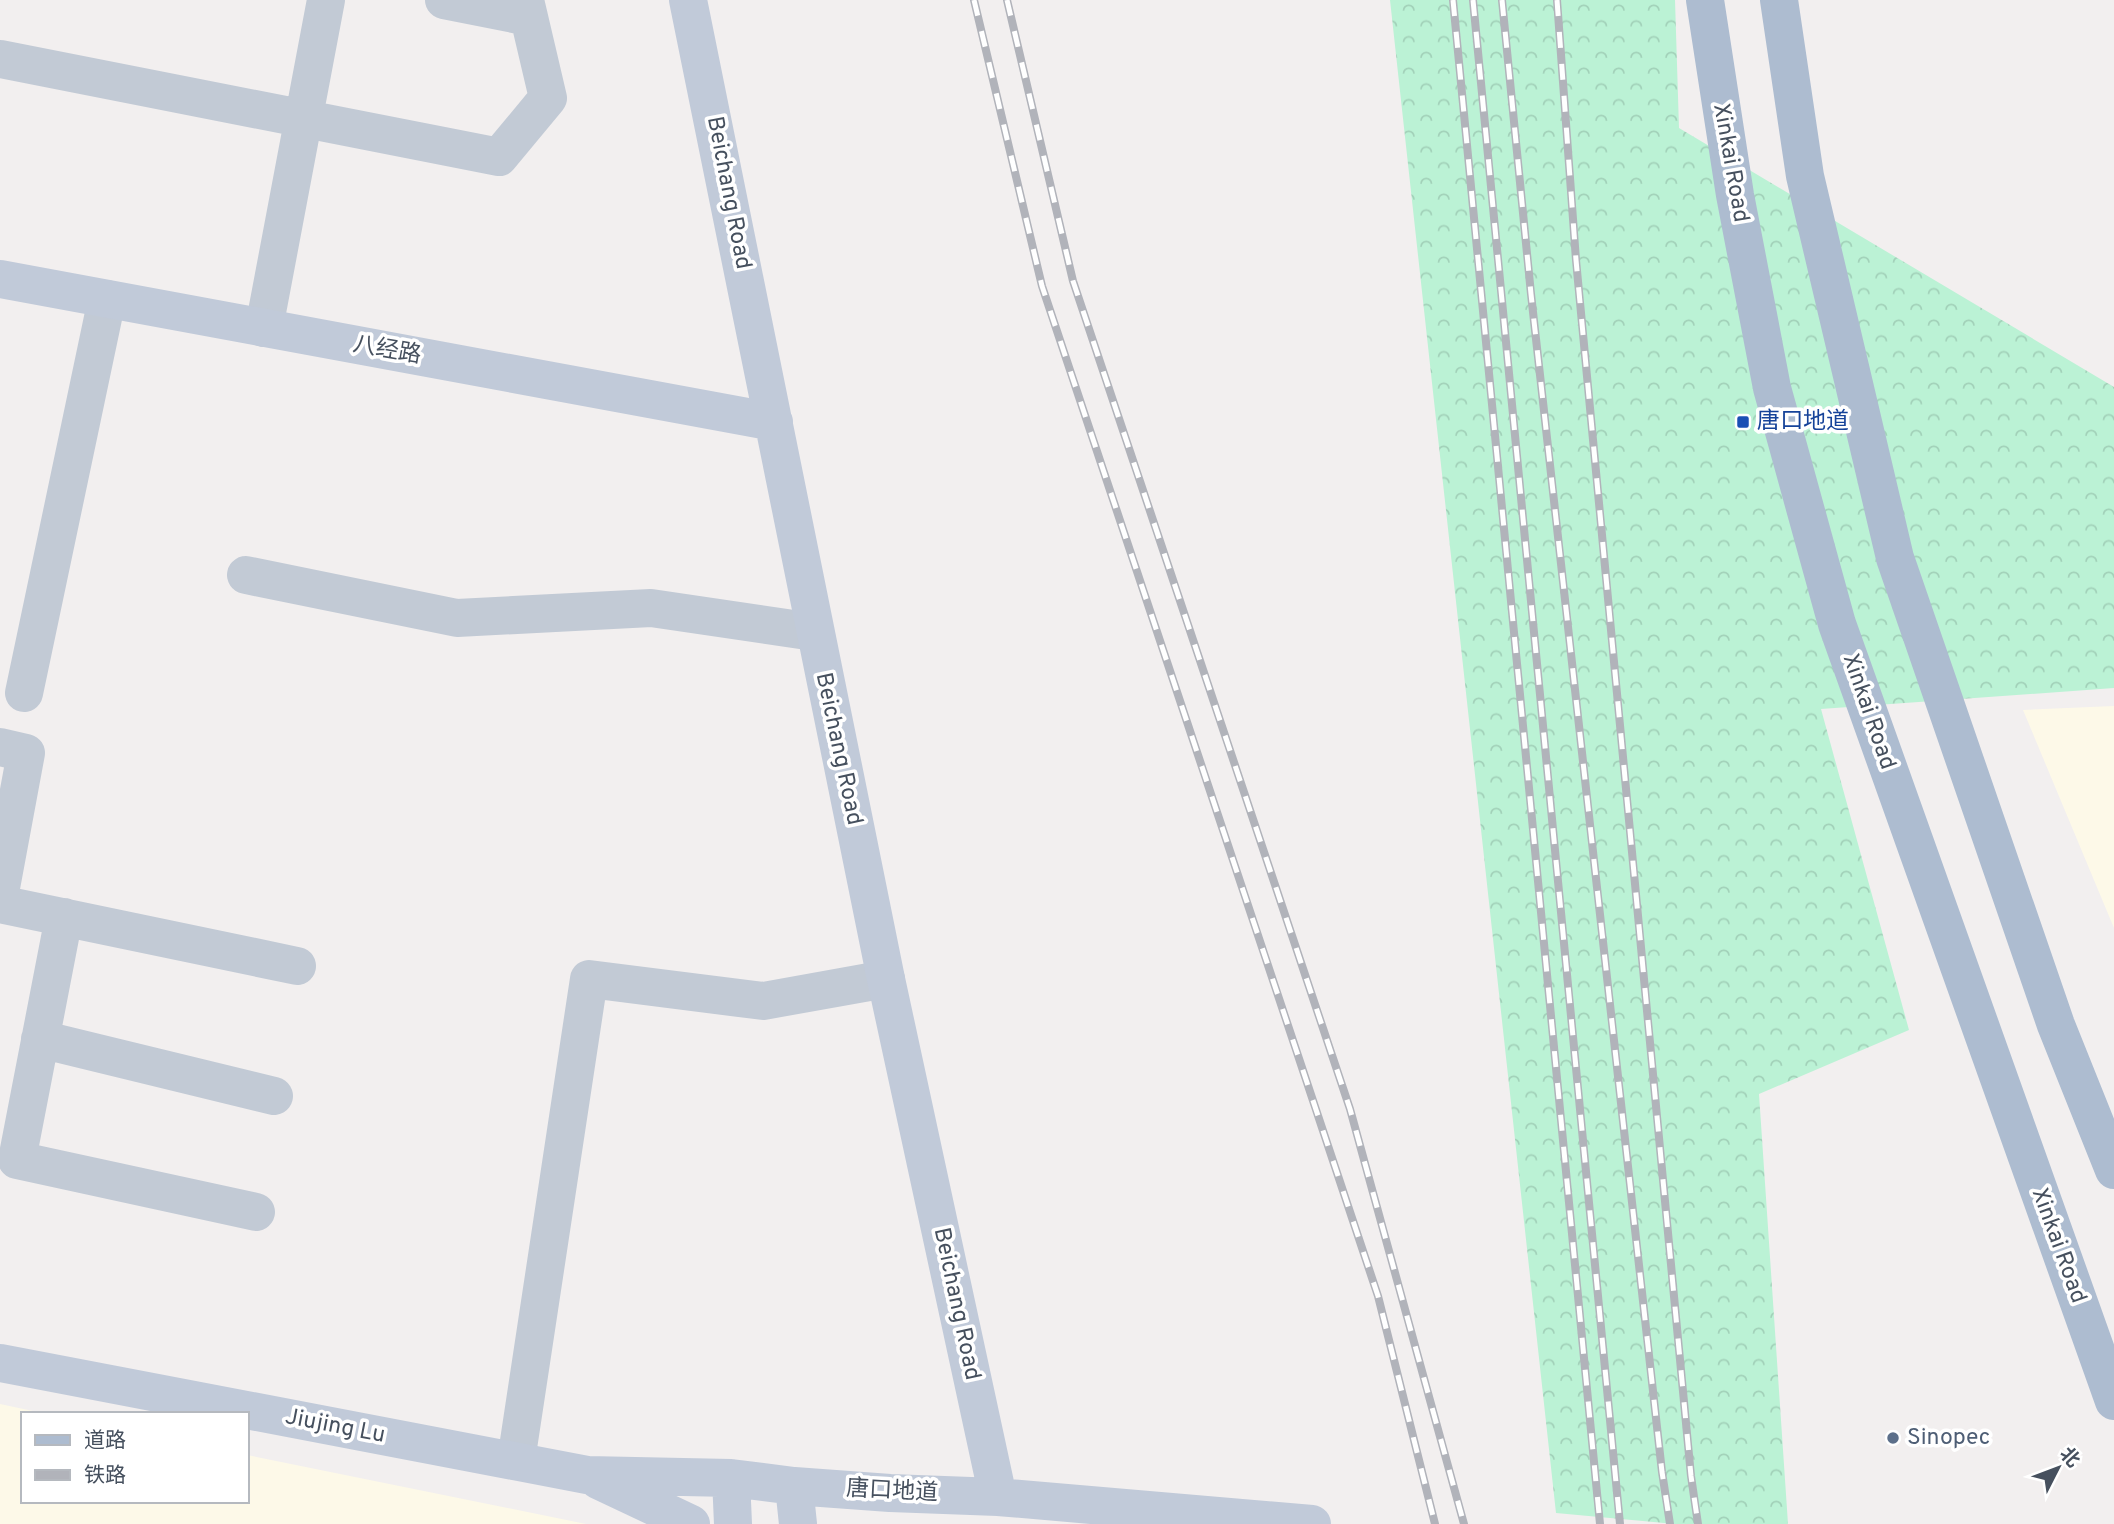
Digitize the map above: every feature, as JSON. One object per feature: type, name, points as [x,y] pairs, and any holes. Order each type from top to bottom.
[{"type":"main road","name":"Xinkai Road","points":[[1705,0],[1735,195],[1772,388],[1837,624],[2114,1401]]},
{"type":"main road","points":[[1779,0],[1805,176],[1895,558],[2056,1025],[2114,1170]]},
{"type":"street","points":[[264,328],[326,0]]},
{"type":"street","points":[[0,59],[499,158],[548,98],[527,8],[444,0]]},
{"type":"street","name":"Beichang Road","points":[[688,0],[814,632],[998,1497]]},
{"type":"street","name":"八经路","points":[[0,279],[774,422]]},
{"type":"street","points":[[24,693],[107,299]]},
{"type":"street","points":[[246,575],[457,618],[651,608],[814,632]]},
{"type":"street","points":[[0,747],[26,753],[0,893]]},
{"type":"street","points":[[0,904],[297,966]]},
{"type":"street","points":[[64,917],[40,1038],[8,1158],[256,1212]]},
{"type":"street","points":[[516,1461],[589,979],[763,1002],[886,979]]},
{"type":"street","points":[[40,1038],[274,1096]]},
{"type":"street","name":"Jiujing Lu","points":[[0,1363],[587,1475]]},
{"type":"street","points":[[587,1475],[691,1524]]},
{"type":"street","name":"唐口地道","points":[[587,1475],[731,1478],[794,1486],[998,1497],[1312,1524]]},
{"type":"street","points":[[731,1478],[733,1524]]},
{"type":"street","points":[[794,1486],[797,1524]]},
{"type":"shaded area","points":[[2114,706],[2114,928],[2023,710]]},
{"type":"shaded area","points":[[0,1404],[38,1412],[21,1412],[21,1503],[248,1503],[248,1455],[586,1524],[0,1524]]},
{"type":"green space","points":[[1390,0],[1675,0],[1679,128],[2114,387],[2114,688],[1821,709],[1909,1030],[1759,1094],[1788,1524],[1675,1524],[1556,1513]]},
{"type":"railway","points":[[974,0],[1042,286],[1378,1296],[1435,1524]]},
{"type":"railway","points":[[1007,0],[1073,281],[1350,1109],[1464,1524]]},
{"type":"railway","points":[[1453,0],[1600,1524]]},
{"type":"railway","points":[[1473,0],[1620,1524]]},
{"type":"railway","points":[[1502,0],[1531,294],[1662,1472],[1670,1524]]},
{"type":"railway","points":[[1557,0],[1576,260],[1691,1476],[1698,1524]]},
{"type":"place","name":"唐口地道","points":[[1743,422]]},
{"type":"place","name":"Sinopec","points":[[1893,1438]]}]
